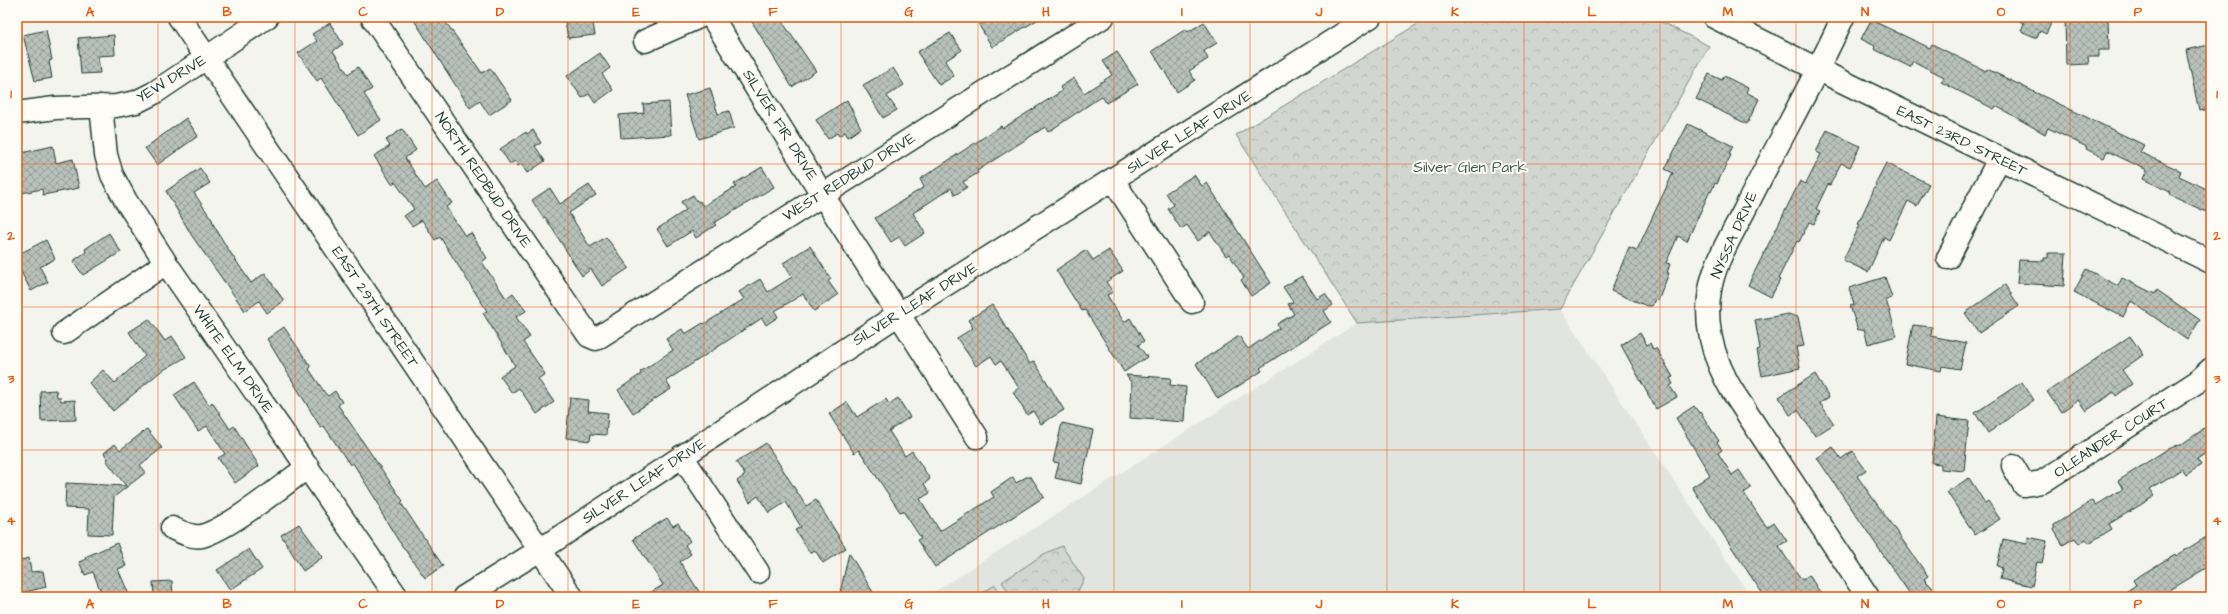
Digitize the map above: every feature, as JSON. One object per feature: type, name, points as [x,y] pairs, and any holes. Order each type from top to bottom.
[{"type":"street","name":"EAST 29TH STREET","points":[[179,17],[572,597]]},
{"type":"street","name":"YEW DRIVE","points":[[17,113],[55,108],[116,106],[136,102],[154,93],[267,17]]},
{"type":"street","name":"NORTH REDBUD DRIVE","points":[[372,17],[589,336],[596,339]]},
{"type":"street","points":[[645,41],[699,17]]},
{"type":"street","name":"SILVER FIR DRIVE","points":[[712,17],[822,194],[977,436]]},
{"type":"street","name":"WEST REDBUD DRIVE","points":[[596,339],[822,194],[1103,17]]},
{"type":"street","name":"SILVER LEAF DRIVE","points":[[464,597],[540,550],[899,314],[1370,17]]},
{"type":"street","name":"EAST 23RD STREET","points":[[1714,17],[1999,159],[2211,262]]},
{"type":"street","name":"NYSSA DRIVE","points":[[1843,17],[1819,70],[1760,178],[1722,255],[1713,276],[1708,318],[1713,350],[1721,372],[1731,390],[1868,597]]},
{"type":"street","name":"WHITE ELM DRIVE","points":[[101,106],[106,156],[112,175],[126,201],[166,263],[397,597]]},
{"type":"street","points":[[1948,258],[1999,159]]},
{"type":"street","points":[[1113,180],[1192,302]]},
{"type":"street","points":[[64,333],[166,263]]},
{"type":"street","name":"OLEANDER COURT","points":[[2013,466],[2024,484],[2042,482],[2197,382],[2211,369]]},
{"type":"street","points":[[682,456],[758,572]]},
{"type":"street","points":[[172,528],[187,534],[201,536],[246,511],[308,467]]},
{"type":"shaded area","points":[[1560,309],[1751,597],[926,597],[1357,323]]},
{"type":"green space","name":"Silver Glen Park","points":[[1429,17],[1652,17],[1709,46],[1560,309],[1357,323],[1236,135]]},
{"type":"green space","points":[[1062,546],[1084,579],[1075,597],[1012,597],[1002,582],[1044,554]]},
{"type":"green space","points":[[995,585],[1003,597],[976,597]]},
{"type":"building","points":[[412,17],[442,17],[482,73],[490,68],[512,100],[489,115],[480,101],[470,108]]},
{"type":"building","points":[[564,17],[592,17],[595,35],[568,38]]},
{"type":"building","points":[[749,17],[779,17],[816,71],[792,87]]},
{"type":"building","points":[[993,17],[1042,17],[992,47],[979,25]]},
{"type":"building","points":[[2010,17],[2054,17],[2046,34],[2040,31],[2037,38],[2021,31],[2024,23]]},
{"type":"building","points":[[2065,17],[2108,17],[2109,50],[2099,50],[2099,57],[2088,57],[2089,64],[2066,65]]},
{"type":"building","points":[[1871,20],[1930,48],[1932,44],[1986,71],[1987,69],[2144,145],[2140,152],[2181,171],[2179,176],[2211,191],[2211,214],[2169,195],[2170,192],[2143,179],[2147,170],[2107,151],[2104,158],[2086,149],[2087,147],[2048,128],[2045,134],[1996,106],[1994,109],[1941,82],[1944,77],[1913,61],[1910,67],[1874,49],[1875,46],[1861,39]]},
{"type":"building","points":[[1204,22],[1217,43],[1204,51],[1208,59],[1189,71],[1195,80],[1177,92],[1152,51],[1186,29],[1188,32]]},
{"type":"building","points":[[330,23],[343,44],[333,51],[348,74],[358,67],[372,89],[364,94],[381,120],[358,135],[321,78],[317,81],[298,53],[317,41],[312,34]]},
{"type":"building","points":[[46,30],[52,60],[49,61],[52,78],[35,81],[23,35]]},
{"type":"building","points":[[950,33],[962,50],[945,61],[954,76],[939,85],[917,52]]},
{"type":"building","points":[[114,35],[115,55],[98,56],[100,73],[81,74],[78,38]]},
{"type":"building","points":[[2209,45],[2211,54],[2211,109],[2199,111],[2186,50]]},
{"type":"building","points":[[1117,52],[1138,84],[1106,103],[1102,96],[1048,132],[1045,127],[977,171],[978,173],[963,182],[967,187],[955,195],[951,188],[913,213],[925,233],[905,246],[899,237],[891,242],[875,218],[924,187],[920,179],[1001,126],[1003,128],[1062,91],[1060,87],[1074,78],[1084,93],[1112,75],[1103,61]]},
{"type":"building","points":[[600,53],[610,68],[602,74],[613,90],[595,103],[589,94],[582,98],[567,76]]},
{"type":"building","points":[[893,68],[904,85],[887,96],[897,110],[883,118],[863,85]]},
{"type":"building","points":[[1709,74],[1722,80],[1724,76],[1748,88],[1746,92],[1759,99],[1747,124],[1696,99]]},
{"type":"building","points":[[710,88],[718,114],[729,111],[734,128],[699,139],[685,95]]},
{"type":"building","points":[[847,100],[861,128],[848,137],[845,132],[839,136],[837,133],[828,139],[816,120]]},
{"type":"building","points":[[669,102],[671,135],[621,138],[619,115],[644,113],[643,104]]},
{"type":"building","points":[[186,118],[198,136],[157,165],[145,148]]},
{"type":"building","points":[[1688,124],[1733,146],[1729,154],[1731,155],[1717,184],[1715,183],[1711,192],[1710,191],[1687,241],[1678,236],[1666,263],[1670,264],[1667,273],[1669,273],[1658,301],[1655,299],[1652,306],[1647,306],[1611,291],[1629,247],[1637,250],[1673,173],[1665,169]]},
{"type":"building","points":[[402,129],[416,150],[405,158],[425,189],[437,181],[452,203],[446,207],[465,236],[471,233],[487,258],[482,262],[506,298],[513,293],[526,311],[516,317],[530,337],[523,342],[545,374],[538,379],[554,402],[537,414],[519,388],[512,393],[500,376],[515,366],[483,313],[487,311],[440,237],[435,240],[422,220],[412,226],[404,216],[414,209],[395,182],[392,184],[374,156],[390,146],[386,140]]},
{"type":"building","points":[[533,130],[541,143],[535,146],[545,161],[527,173],[521,164],[518,166],[515,161],[510,164],[500,149],[526,132],[527,134]]},
{"type":"building","points":[[1827,130],[1860,146],[1850,167],[1841,163],[1830,185],[1828,184],[1816,209],[1820,211],[1814,224],[1809,222],[1799,242],[1797,241],[1778,279],[1780,280],[1771,297],[1748,285],[1800,181],[1806,184],[1821,154],[1816,152]]},
{"type":"building","points":[[53,146],[56,163],[73,159],[79,188],[43,195],[42,189],[17,194],[17,154]]},
{"type":"building","points":[[1886,163],[1929,184],[1917,206],[1908,201],[1889,240],[1884,237],[1868,272],[1843,260],[1860,225],[1858,224],[1876,185],[1875,184]]},
{"type":"building","points":[[762,167],[774,187],[714,223],[716,225],[696,238],[692,231],[668,246],[657,229],[686,210],[681,202],[693,195],[703,206],[736,187],[734,184]]},
{"type":"building","points":[[200,168],[210,183],[194,193],[213,221],[212,222],[226,246],[251,283],[265,273],[284,301],[267,313],[259,301],[245,311],[192,236],[166,191]]},
{"type":"building","points":[[1194,175],[1202,186],[1207,183],[1271,283],[1251,296],[1241,280],[1244,278],[1229,254],[1226,256],[1210,232],[1198,241],[1187,225],[1181,229],[1168,209],[1174,205],[1166,193]]},
{"type":"building","points":[[589,185],[596,195],[569,213],[590,247],[606,237],[629,268],[602,286],[591,269],[582,276],[545,217],[543,218],[532,200],[550,188],[560,204]]},
{"type":"building","points":[[109,233],[121,252],[83,275],[73,261],[86,252],[85,249]]},
{"type":"building","points":[[46,240],[55,259],[40,267],[48,282],[31,291],[17,264],[17,255]]},
{"type":"building","points":[[810,246],[831,279],[828,281],[838,295],[814,311],[803,294],[775,311],[778,317],[766,325],[762,318],[666,381],[671,389],[633,413],[618,390],[641,374],[640,372],[673,350],[666,339],[682,329],[685,334],[744,299],[739,292],[760,279],[768,292],[792,277],[783,263]]},
{"type":"building","points":[[1086,250],[1093,260],[1109,250],[1123,271],[1106,282],[1113,292],[1107,295],[1124,322],[1130,318],[1144,341],[1138,345],[1147,357],[1124,372],[1085,310],[1082,311],[1056,270]]},
{"type":"building","points":[[2048,253],[2066,253],[2064,286],[2017,283],[2019,260],[2044,261],[2044,258],[2048,258]]},
{"type":"building","points":[[2086,269],[2118,286],[2122,278],[2155,294],[2157,290],[2200,320],[2187,340],[2131,301],[2123,317],[2074,292]]},
{"type":"building","points":[[1302,276],[1317,299],[1325,294],[1333,305],[1324,311],[1331,322],[1260,368],[1262,371],[1218,399],[1196,364],[1239,336],[1248,349],[1279,328],[1277,324],[1294,314],[1288,304],[1293,302],[1283,287]]},
{"type":"building","points":[[1885,277],[1892,298],[1886,300],[1897,336],[1868,344],[1864,329],[1858,330],[1850,306],[1854,305],[1849,288]]},
{"type":"building","points":[[2005,285],[2019,306],[1979,333],[1965,313]]},
{"type":"building","points":[[992,305],[1030,364],[1034,361],[1064,410],[1041,424],[1033,411],[1027,415],[1013,392],[1019,388],[1001,361],[996,364],[991,356],[976,366],[957,338],[973,328],[968,320]]},
{"type":"building","points":[[1788,314],[1798,317],[1804,346],[1796,347],[1800,368],[1762,376],[1757,350],[1760,349],[1755,320]]},
{"type":"building","points":[[149,319],[165,341],[172,336],[186,357],[160,372],[113,411],[89,383],[103,370],[115,383],[145,356],[129,332]]},
{"type":"building","points":[[1913,325],[1932,327],[1931,336],[1966,343],[1960,369],[1942,366],[1941,371],[1905,364]]},
{"type":"building","points":[[284,327],[311,367],[309,369],[325,393],[328,396],[335,391],[342,402],[338,405],[403,501],[401,503],[443,566],[425,578],[398,540],[379,509],[381,508],[353,463],[350,465],[324,426],[321,428],[267,339]]},
{"type":"building","points":[[1640,333],[1647,345],[1650,343],[1653,349],[1656,348],[1673,377],[1670,378],[1673,384],[1670,386],[1677,397],[1656,409],[1621,345]]},
{"type":"building","points":[[2130,336],[2143,355],[2122,370],[2132,384],[2116,396],[2114,392],[2086,411],[2078,400],[2061,412],[2047,392]]},
{"type":"building","points":[[1815,374],[1829,397],[1820,403],[1834,424],[1815,436],[1798,410],[1790,415],[1779,397]]},
{"type":"building","points":[[1126,375],[1171,378],[1170,385],[1186,387],[1184,422],[1130,418],[1132,384]]},
{"type":"building","points":[[194,382],[209,405],[212,402],[230,429],[234,426],[259,466],[235,483],[218,458],[225,454],[207,426],[198,431],[174,395]]},
{"type":"building","points":[[2022,382],[2034,400],[1988,433],[1975,413]]},
{"type":"building","points":[[56,390],[57,397],[60,397],[61,401],[75,400],[76,420],[41,421],[40,391]]},
{"type":"building","points":[[570,398],[589,400],[588,411],[608,413],[606,435],[591,434],[590,441],[566,438]]},
{"type":"building","points":[[898,398],[910,417],[889,431],[905,456],[912,451],[930,479],[924,484],[930,493],[920,499],[940,531],[994,497],[991,492],[1013,477],[1016,483],[1026,477],[1031,477],[1044,497],[935,567],[917,540],[921,538],[903,511],[900,512],[859,450],[854,453],[829,414],[847,402],[857,417],[886,399],[889,404]]},
{"type":"building","points":[[1694,406],[1699,413],[1700,412],[1719,441],[1717,442],[1722,450],[1718,453],[1732,475],[1739,470],[1751,488],[1744,493],[1761,519],[1767,527],[1774,522],[1787,541],[1779,546],[1785,556],[1802,580],[1809,575],[1823,597],[1765,597],[1752,578],[1692,487],[1710,475],[1676,418]]},
{"type":"building","points":[[1936,417],[1969,421],[1964,471],[1941,469],[1941,464],[1932,463]]},
{"type":"building","points":[[1062,423],[1093,430],[1081,484],[1055,478],[1059,463],[1053,462]]},
{"type":"building","points":[[2211,424],[2211,450],[2197,459],[2201,465],[2186,475],[2182,469],[2150,489],[2155,496],[2109,524],[2112,529],[2089,543],[2086,539],[2079,544],[2075,538],[2063,545],[2054,530],[2054,525],[2093,500],[2096,505],[2123,489],[2118,481],[2166,450],[2178,445],[2179,446]]},
{"type":"building","points":[[147,429],[162,448],[140,465],[146,472],[114,497],[112,535],[88,534],[89,509],[65,508],[66,483],[126,486],[106,460],[108,459],[104,453],[115,444],[120,450]]},
{"type":"building","points":[[766,443],[806,506],[816,500],[846,548],[823,563],[815,550],[810,553],[795,530],[801,527],[786,502],[769,513],[758,496],[750,502],[737,481],[745,475],[736,462]]},
{"type":"building","points":[[1833,447],[1841,459],[1852,451],[1866,470],[1857,476],[1928,576],[1924,579],[1942,597],[1912,597],[1817,458]]},
{"type":"building","points":[[1969,478],[1985,503],[1988,501],[2000,519],[1975,535],[1947,492]]},
{"type":"building","points":[[667,518],[673,526],[678,523],[690,541],[685,545],[691,554],[680,562],[700,593],[693,597],[643,597],[663,585],[633,539]]},
{"type":"building","points":[[299,524],[323,557],[303,571],[281,535]]},
{"type":"building","points":[[2211,534],[2211,565],[2162,595],[2159,591],[2149,597],[2118,597],[2136,585],[2133,580]]},
{"type":"building","points":[[2028,537],[2047,541],[2042,563],[2037,562],[2032,586],[2000,579],[2002,568],[1997,566],[2003,539],[2027,544]]},
{"type":"building","points":[[117,543],[126,566],[118,569],[130,597],[103,597],[93,572],[85,575],[79,562],[86,559],[85,557]]},
{"type":"building","points":[[249,549],[262,569],[230,590],[217,570]]},
{"type":"building","points":[[849,553],[876,597],[839,597]]},
{"type":"building","points":[[29,558],[31,572],[43,571],[46,587],[17,594],[17,561]]},
{"type":"building","points":[[172,581],[173,597],[154,597],[153,582]]}]
